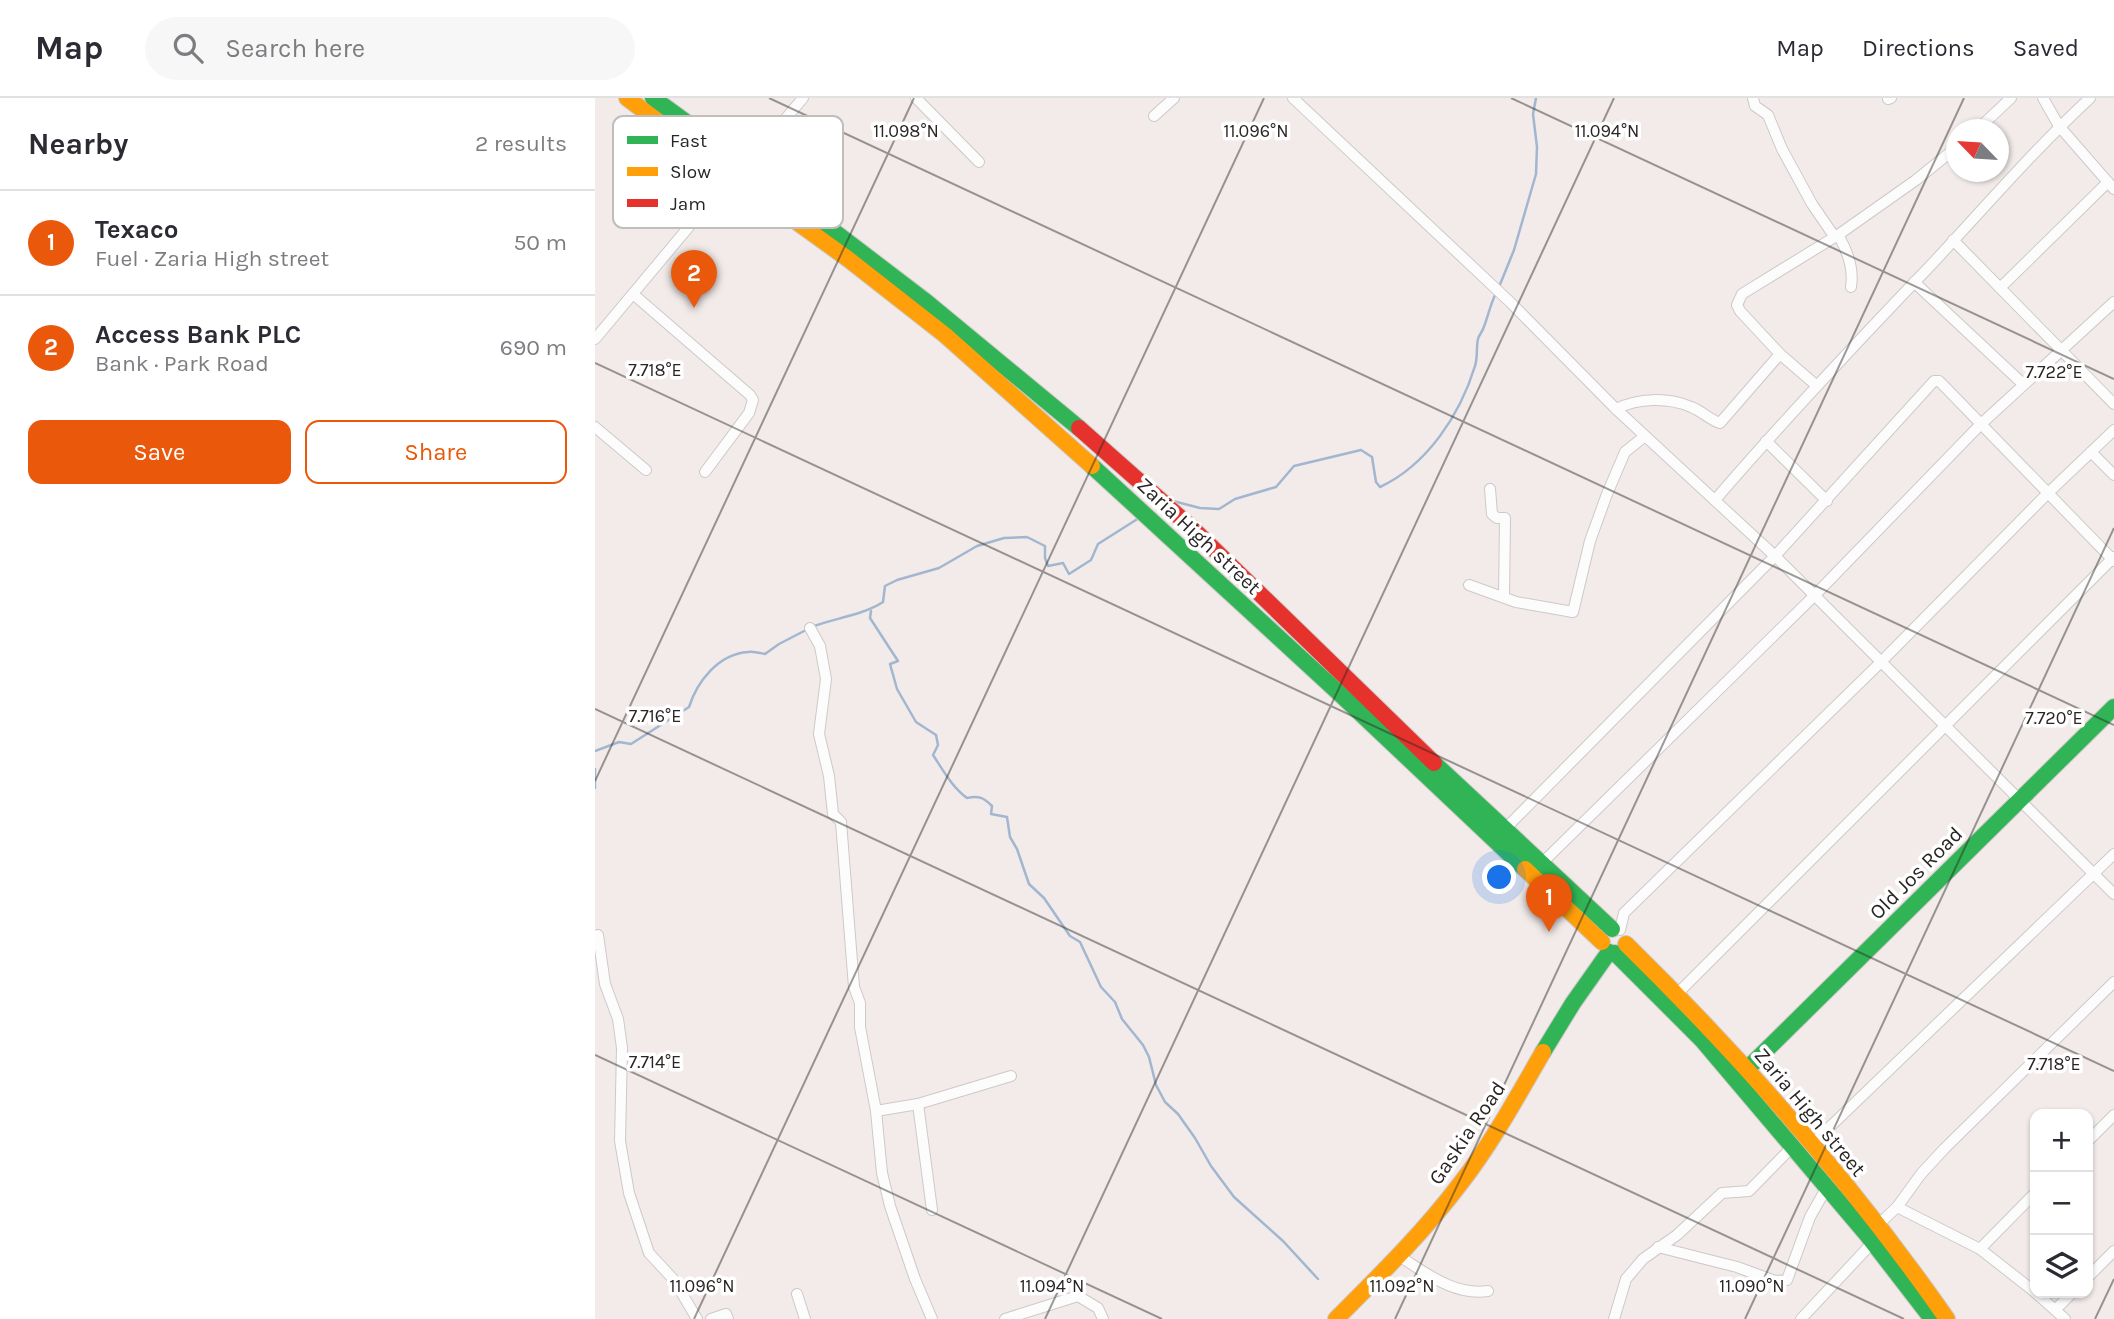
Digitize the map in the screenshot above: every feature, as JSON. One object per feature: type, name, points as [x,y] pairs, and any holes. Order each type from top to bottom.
[{"type":"main road","points":[[627,98],[650,116]]},
{"type":"main road","name":"Zaria High street","points":[[653,98],[679,116]]},
{"type":"main road","name":"Zaria High street","points":[[805,228],[945,335],[1028,407],[1614,942],[1677,994],[1747,1069],[1878,1225],[1947,1319]]},
{"type":"main road","name":"Zaria High street","points":[[832,228],[1038,390],[1127,470],[1192,529],[1540,865],[1702,1040],[1873,1242],[1931,1319]]},
{"type":"main road","name":"Old Jos Road","points":[[1747,1069],[2114,707]]},
{"type":"main road","name":"Gaskia Road","points":[[1336,1319],[1399,1256],[1475,1164],[1572,1003],[1614,942]]},
{"type":"street","points":[[788,116],[803,98]]},
{"type":"street","points":[[916,98],[979,162]]},
{"type":"street","points":[[1154,116],[1174,98]]},
{"type":"street","points":[[1293,98],[1510,302],[1616,409],[1775,556],[2114,894]]},
{"type":"street","points":[[1753,98],[1755,106],[1768,115],[1782,149],[1812,204],[1836,235],[1848,258],[1851,287]]},
{"type":"street","points":[[1989,119],[2011,98]]},
{"type":"street","points":[[2000,288],[2111,185],[2059,126],[2043,98]]},
{"type":"street","points":[[1715,499],[1766,440],[2059,126],[2090,98]]},
{"type":"street","points":[[1817,386],[1780,354],[1740,311],[1738,302],[1748,289],[1836,235],[1946,157]]},
{"type":"street","points":[[595,339],[688,228]]},
{"type":"street","points":[[1953,240],[2114,404]]},
{"type":"street","points":[[1914,282],[2023,384]]},
{"type":"street","points":[[633,294],[753,400],[748,413],[705,472]]},
{"type":"street","points":[[1540,865],[1814,596],[1980,425],[2114,302]]},
{"type":"street","points":[[1616,409],[1635,401],[1671,402],[1693,407],[1720,423],[1780,354]]},
{"type":"street","points":[[1504,830],[1775,556],[1934,381],[1943,385],[2113,559],[1677,994]]},
{"type":"street","points":[[595,427],[646,470]]},
{"type":"street","points":[[1614,942],[1624,913],[2114,430]]},
{"type":"street","points":[[1469,585],[1516,602],[1573,612],[1590,541],[1607,494],[1625,452],[1645,436]]},
{"type":"street","points":[[1766,440],[1827,500]]},
{"type":"street","points":[[2091,452],[2114,475]]},
{"type":"street","points":[[1490,489],[1492,514],[1497,518],[1505,518],[1504,597]]},
{"type":"street","points":[[810,628],[820,646],[826,679],[819,734],[829,776],[833,814],[841,822],[854,987],[860,1003],[860,1027],[876,1111],[882,1173],[890,1206],[932,1319]]},
{"type":"street","points":[[1811,1145],[2114,854]]},
{"type":"street","points":[[598,935],[605,984],[618,1019],[622,1048],[620,1141],[629,1193],[649,1253],[674,1280],[698,1319]]},
{"type":"street","points":[[1878,1225],[1897,1207],[1921,1174],[1944,1149],[2114,982]]},
{"type":"street","points":[[876,1111],[918,1104],[1011,1076]]},
{"type":"street","points":[[918,1104],[932,1209]]},
{"type":"street","points":[[2093,1136],[2114,1115]]},
{"type":"street","points":[[1614,1319],[1626,1279],[1643,1259],[1677,1235],[1722,1193],[1749,1192],[1793,1146]]},
{"type":"street","points":[[1658,1247],[1751,1271],[1775,1281],[1787,1280],[1811,1217],[1827,1187]]},
{"type":"street","points":[[1980,1249],[2030,1198]]},
{"type":"street","points":[[1897,1207],[1980,1249],[2030,1288]]},
{"type":"street","points":[[1801,1319],[1873,1242]]},
{"type":"street","points":[[2093,1272],[2114,1251]]},
{"type":"street","points":[[1399,1256],[1443,1283],[1460,1290],[1473,1293],[1488,1291]]},
{"type":"street","points":[[797,1294],[805,1319]]},
{"type":"street","points":[[1011,1318],[1078,1296],[1098,1308],[1104,1319]]},
{"type":"street","points":[[2042,1298],[2065,1319]]},
{"type":"street","points":[[2056,1309],[2067,1298]]},
{"type":"street","points":[[711,1319],[726,1314],[728,1319]]},
{"type":"waterway","points":[[1499,287],[1514,250],[1536,174],[1537,147],[1533,114],[1536,98]]},
{"type":"waterway","points":[[1173,501],[1200,508],[1219,509],[1235,499],[1276,487],[1294,466],[1361,450],[1372,457],[1376,482],[1380,487],[1397,477],[1427,452],[1451,420],[1469,384],[1475,366],[1478,338],[1496,293]]},
{"type":"waterway","points":[[814,626],[875,606],[883,602],[885,586],[939,568],[977,546],[1004,538],[1027,537],[1045,546],[1048,566],[1063,563],[1069,574],[1091,560],[1098,544],[1139,518]]},
{"type":"waterway","points":[[871,611],[870,618],[898,661],[890,664],[897,689],[916,722],[936,735],[938,745],[933,755],[944,772],[967,798],[984,799],[992,806],[991,814],[1007,817],[1010,837],[1029,884],[1044,898],[1070,936],[1080,942],[1101,987],[1115,1002],[1122,1019],[1143,1045],[1156,1085],[1165,1102],[1178,1114],[1234,1197],[1283,1241],[1318,1279]]},
{"type":"waterway","points":[[595,751],[619,742],[631,744],[689,707],[703,679],[727,658],[750,652],[765,654],[808,629]]},
{"type":"waterway","points":[[595,769],[595,788]]},
{"type":"traffic: fast","points":[[653,98],[678,116]]},
{"type":"traffic: fast","points":[[830,228],[924,300],[1079,428]]},
{"type":"traffic: fast","points":[[1092,466],[1339,693],[1525,869]]},
{"type":"traffic: fast","points":[[1747,1069],[2114,707]]},
{"type":"traffic: fast","points":[[1434,763],[1612,929]]},
{"type":"traffic: fast","points":[[1543,1052],[1609,952]]},
{"type":"traffic: fast","points":[[1615,953],[1702,1040],[1868,1236],[1932,1319]]},
{"type":"traffic: slow","points":[[627,98],[651,116]]},
{"type":"traffic: slow","points":[[805,228],[945,335],[1092,466]]},
{"type":"traffic: slow","points":[[1525,869],[1602,942]]},
{"type":"traffic: slow","points":[[1626,944],[1712,1032],[1795,1124],[1874,1220],[1947,1319]]},
{"type":"traffic: slow","points":[[1336,1319],[1416,1237],[1460,1184],[1514,1103],[1543,1052]]},
{"type":"traffic: jam","points":[[1079,428],[1192,528],[1434,763]]},
{"type":"place","name":"Access Bank PLC","points":[[694,308]]},
{"type":"place","name":"Texaco","points":[[1549,932]]}]
